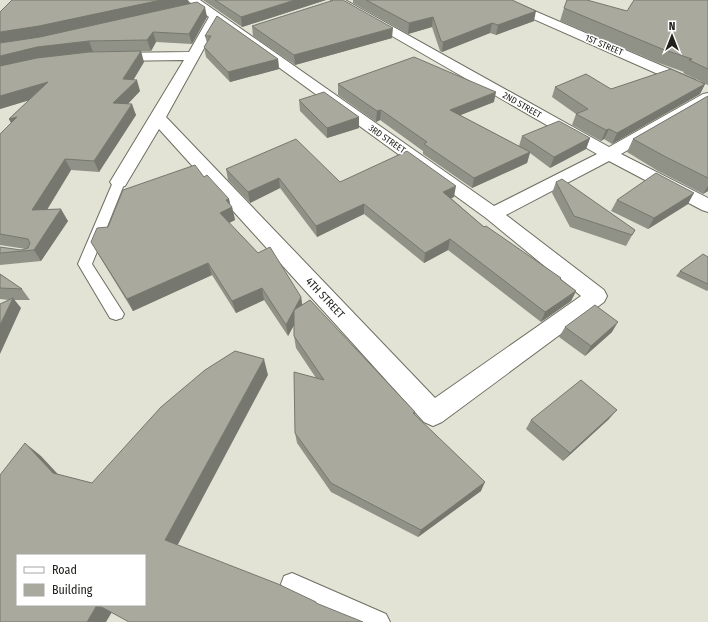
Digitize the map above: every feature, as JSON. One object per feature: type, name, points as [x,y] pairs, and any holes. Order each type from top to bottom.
[{"type":"street","name":"1ST STREET","points":[[500,0],[708,91]]},
{"type":"street","name":"2ND STREET","points":[[338,2],[609,154],[708,206]]},
{"type":"street","name":"3RD STREET","points":[[193,5],[215,17],[493,214],[596,296]]},
{"type":"street","points":[[119,182],[158,118],[215,17]]},
{"type":"street","points":[[239,34],[254,29]]},
{"type":"street","points":[[100,57],[192,56]]},
{"type":"street","points":[[493,214],[609,154],[708,96]]},
{"type":"street","name":"4TH STREET","points":[[158,118],[433,414],[596,296]]},
{"type":"lane","points":[[116,314],[84,264],[119,182]]},
{"type":"lane","points":[[292,584],[378,622]]},
{"type":"building","points":[[12,0],[161,0],[39,26],[0,32],[0,12]]},
{"type":"building","points":[[215,0],[295,0],[241,17]]},
{"type":"building","points":[[334,0],[343,0],[393,28],[294,55],[252,26]]},
{"type":"building","points":[[366,0],[512,0],[536,11],[498,25],[492,23],[443,42],[441,41],[433,17],[409,23]]},
{"type":"building","points":[[567,0],[587,0],[627,11],[634,0],[708,0],[708,69],[689,60],[692,59],[662,49],[564,8]]},
{"type":"building","points":[[197,2],[205,7],[189,34],[153,32],[147,40],[89,41],[37,47],[0,56],[0,43],[40,37]]},
{"type":"building","points":[[217,16],[278,59],[228,72],[204,47],[211,36],[205,36]]},
{"type":"building","points":[[141,51],[123,79],[137,80],[113,103],[132,104],[94,161],[65,159],[32,210],[61,209],[34,250],[0,253],[0,247],[21,250],[28,248],[30,243],[28,239],[0,234],[0,134],[17,117],[9,119],[48,82],[0,96],[0,66],[37,58],[89,52]]},
{"type":"building","points":[[414,57],[496,92],[450,110],[530,152],[474,178],[424,144],[427,142],[381,110],[377,111],[338,84]]},
{"type":"building","points":[[671,69],[705,84],[617,133],[609,129],[606,130],[576,114],[588,109],[555,87],[586,74],[611,89]]},
{"type":"building","points":[[324,92],[359,117],[327,128],[299,100]]},
{"type":"building","points":[[708,96],[708,178],[633,139]]},
{"type":"building","points":[[559,121],[590,138],[554,157],[522,136]]},
{"type":"building","points":[[296,139],[340,182],[407,151],[456,186],[443,192],[484,227],[486,226],[561,278],[560,279],[576,291],[545,312],[450,239],[425,253],[364,204],[316,226],[279,178],[248,192],[226,169]]},
{"type":"building","points":[[195,165],[204,177],[207,175],[229,199],[226,200],[232,207],[220,213],[258,253],[270,247],[301,297],[286,325],[262,288],[232,301],[208,263],[127,299],[91,242],[97,228],[108,227],[123,190]]},
{"type":"building","points":[[656,173],[694,193],[654,218],[617,200]]},
{"type":"building","points":[[562,179],[635,230],[632,235],[574,216],[556,182]]},
{"type":"building","points":[[703,254],[708,257],[708,284],[680,271]]},
{"type":"building","points":[[0,274],[22,289],[0,288]]},
{"type":"building","points":[[13,298],[0,325],[0,304]]},
{"type":"building","points":[[310,300],[415,412],[413,413],[485,482],[421,530],[331,483],[295,433],[294,372],[324,380],[294,336],[294,310]]},
{"type":"building","points":[[595,305],[618,322],[591,346],[565,327]]},
{"type":"building","points":[[235,351],[264,359],[165,540],[278,584],[316,603],[363,622],[129,622],[100,606],[146,606],[146,554],[16,554],[16,606],[96,606],[87,622],[0,622],[0,475],[25,443],[53,473],[92,483],[161,407],[205,370]]},
{"type":"building","points":[[581,380],[617,410],[570,453],[531,420]]}]
